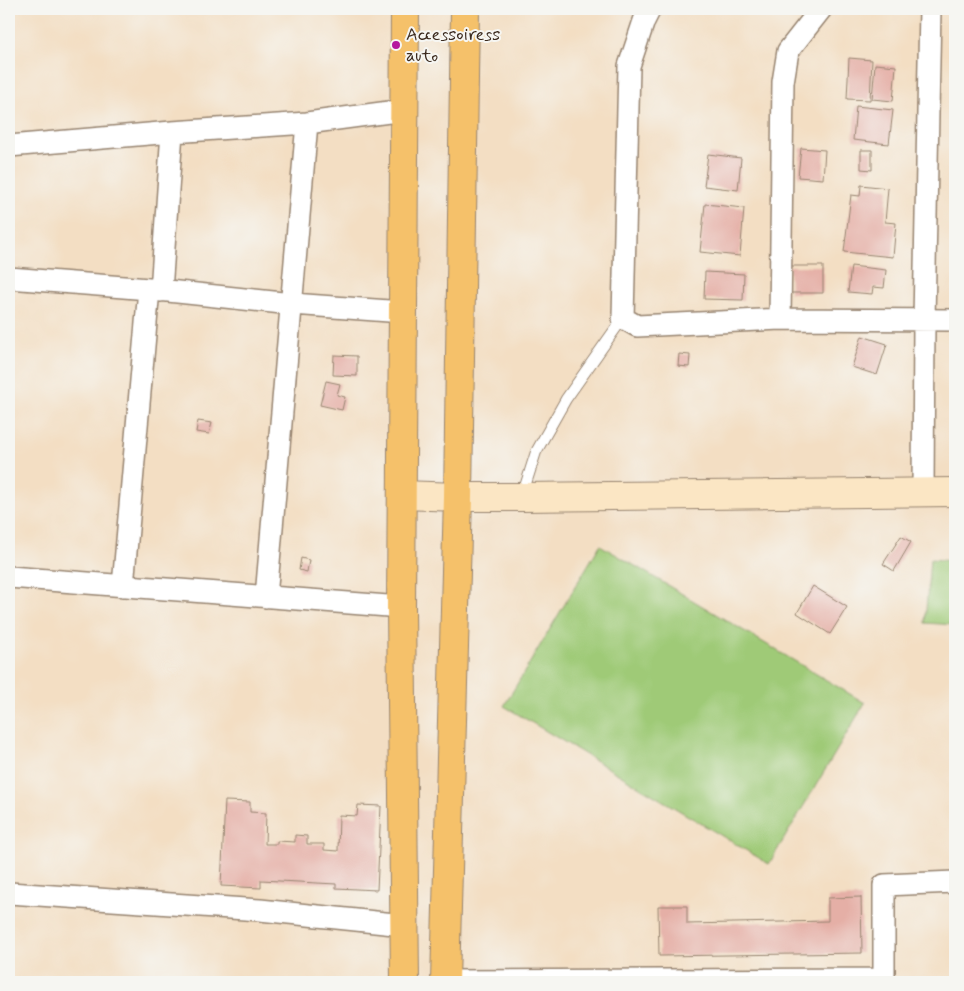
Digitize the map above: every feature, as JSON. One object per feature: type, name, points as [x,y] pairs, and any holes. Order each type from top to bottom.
[{"type":"main road","points":[[404,9],[402,607],[405,982]]},
{"type":"main road","points":[[445,982],[458,497],[465,9]]},
{"type":"street","points":[[650,9],[629,66],[622,318],[637,326],[780,319],[955,320]]},
{"type":"street","points":[[780,319],[783,82],[788,51],[821,9]]},
{"type":"street","points":[[923,492],[930,9]]},
{"type":"street","points":[[9,146],[307,123],[404,110]]},
{"type":"street","points":[[266,596],[307,123]]},
{"type":"street","points":[[123,586],[172,132]]},
{"type":"street","points":[[9,278],[292,304],[403,312]]},
{"type":"street","points":[[402,495],[521,497],[955,492]]},
{"type":"street","points":[[9,577],[402,607]]},
{"type":"street","points":[[445,982],[884,981],[884,885],[955,882]]},
{"type":"street","points":[[9,893],[260,910],[404,925]]},
{"type":"lane","points":[[521,497],[536,452],[566,399],[622,318]]},
{"type":"green space","points":[[600,545],[865,703],[769,864],[504,706]]},
{"type":"green space","points":[[930,559],[955,561],[955,625],[925,623]]},
{"type":"building","points":[[849,58],[872,60],[870,100],[847,99]]},
{"type":"building","points":[[875,64],[896,66],[893,101],[872,99]]},
{"type":"building","points":[[856,106],[893,110],[889,144],[853,140]]},
{"type":"building","points":[[801,148],[825,150],[823,179],[798,177]]},
{"type":"building","points":[[861,150],[872,150],[872,170],[861,169]]},
{"type":"building","points":[[708,154],[741,158],[738,190],[704,186]]},
{"type":"building","points":[[861,185],[888,188],[885,222],[896,223],[893,257],[844,252],[851,195],[860,196]]},
{"type":"building","points":[[705,204],[744,208],[740,256],[700,252]]},
{"type":"building","points":[[789,266],[823,266],[823,293],[790,293]]},
{"type":"building","points":[[851,266],[886,270],[884,288],[873,287],[872,294],[848,292]]},
{"type":"building","points":[[705,272],[744,274],[743,300],[704,299]]},
{"type":"building","points":[[862,336],[887,344],[877,375],[852,367]]},
{"type":"building","points":[[679,354],[690,355],[689,367],[678,366]]},
{"type":"building","points":[[334,355],[357,356],[357,376],[333,375]]},
{"type":"building","points":[[326,381],[340,384],[337,395],[345,397],[342,410],[320,405]]},
{"type":"building","points":[[198,421],[212,423],[209,434],[196,432]]},
{"type":"building","points":[[901,536],[911,542],[894,571],[883,564]]},
{"type":"building","points":[[301,558],[309,560],[307,572],[299,570]]},
{"type":"building","points":[[813,586],[847,607],[830,634],[797,613]]},
{"type":"building","points":[[225,801],[250,802],[250,812],[266,813],[265,844],[277,844],[277,841],[295,842],[295,835],[307,836],[307,844],[324,844],[324,850],[338,851],[339,815],[357,816],[358,805],[381,806],[377,890],[336,888],[336,884],[261,880],[261,888],[221,886]]},
{"type":"building","points":[[861,897],[862,953],[659,956],[658,906],[687,906],[687,924],[828,921],[828,898]]},
{"type":"place","name":"Accessoiress auto","points":[[396,45]]}]
